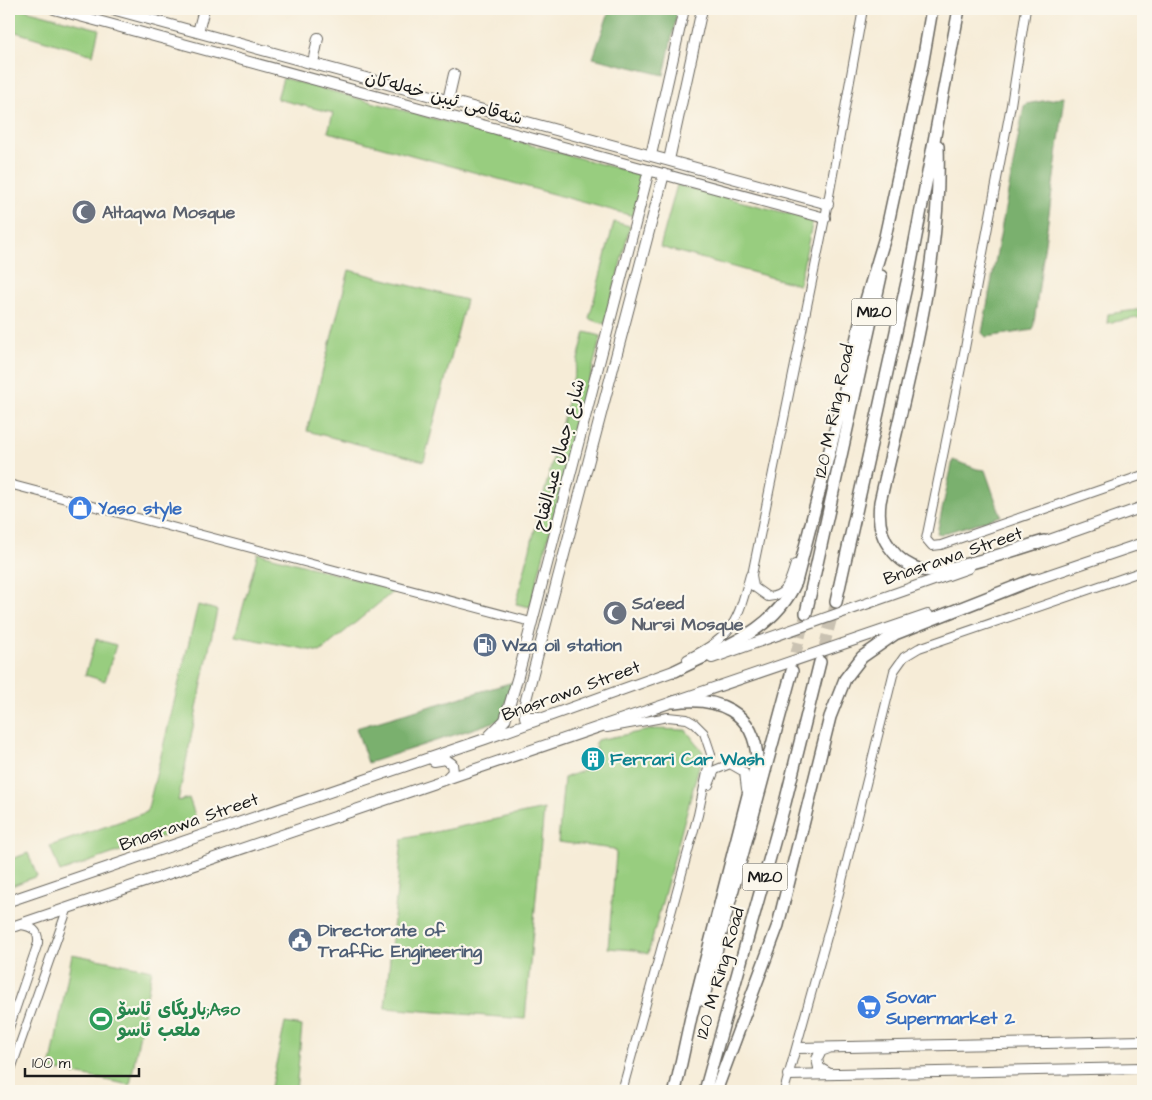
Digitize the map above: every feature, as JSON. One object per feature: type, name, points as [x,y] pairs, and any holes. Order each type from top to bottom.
[{"type":"highway","name":"120 M Ring Road","points":[[806,613],[873,316],[932,9]]},
{"type":"highway","name":"M120","points":[[836,602],[893,348],[938,126],[959,9]]},
{"type":"highway","points":[[675,671],[753,632],[782,607],[796,582],[841,407],[862,310],[885,237],[923,61]]},
{"type":"highway","points":[[938,126],[940,189],[934,249],[922,316],[880,502],[880,527],[887,544],[896,556],[911,566],[922,570],[942,569],[1044,541]]},
{"type":"highway","points":[[716,1091],[778,925],[830,717],[845,679],[862,658],[895,634],[1032,580]]},
{"type":"highway","name":"120 M Ring Road","points":[[705,1091],[785,803],[820,662]]},
{"type":"highway","name":"120 M Ring Road","points":[[676,1091],[752,824],[792,671]]},
{"type":"highway","points":[[674,702],[706,700],[726,707],[739,717],[752,734],[757,750],[757,760],[739,838],[690,1017],[676,1091]]},
{"type":"main road","name":"شەقامی ئیبن خەلەکان","points":[[54,9],[825,218]]},
{"type":"main road","name":"شەقامی ئیبن خەلەکان","points":[[112,9],[828,204]]},
{"type":"main road","points":[[198,32],[204,9]]},
{"type":"main road","points":[[651,155],[684,9]]},
{"type":"main road","points":[[668,160],[702,9]]},
{"type":"main road","points":[[313,63],[318,38]]},
{"type":"main road","points":[[448,100],[454,74]]},
{"type":"main road","points":[[361,92],[366,77]]},
{"type":"main road","name":"شارع جمال عبدالفتاح","points":[[485,739],[501,726],[507,712],[650,170]]},
{"type":"main road","name":"شارع جمال عبدالفتاح","points":[[523,714],[664,174]]},
{"type":"main road","points":[[578,448],[591,451]]},
{"type":"main road","name":"Bnasrawa Street","points":[[9,901],[485,739],[1143,507]]},
{"type":"main road","points":[[9,928],[67,910],[1143,543]]},
{"type":"main road","points":[[507,712],[514,717],[523,714],[530,718],[552,715]]},
{"type":"main road","points":[[400,768],[445,759],[451,762],[454,769],[451,775],[444,780]]},
{"type":"main road","points":[[798,1048],[1143,1041]]},
{"type":"main road","points":[[832,1047],[821,1051],[816,1060],[821,1070],[832,1074]]},
{"type":"main road","points":[[788,1075],[1143,1068]]},
{"type":"street","points":[[814,510],[788,584],[783,592],[776,596],[762,594],[753,582],[760,534],[828,204],[863,9]]},
{"type":"street","points":[[1026,9],[1011,105],[966,348],[926,539],[932,546],[941,545],[1143,475]]},
{"type":"street","points":[[9,484],[531,622]]},
{"type":"street","points":[[640,683],[707,649],[730,630],[740,608],[760,534]]},
{"type":"street","points":[[784,1091],[798,1048],[894,671],[904,656],[919,648],[1143,571]]},
{"type":"street","points":[[595,729],[668,717],[687,719],[700,727],[708,741],[711,754],[698,815],[622,1091]]},
{"type":"street","points":[[698,815],[715,770],[730,764],[741,768],[746,776],[746,785],[739,838]]},
{"type":"street","points":[[9,1076],[67,910]]},
{"type":"street","points":[[9,1028],[38,943],[36,932],[32,928],[20,925]]},
{"type":"green space","points":[[9,9],[22,9],[99,29],[93,55],[9,30]]},
{"type":"green space","points":[[610,9],[678,9],[664,75],[593,58]]},
{"type":"green space","points":[[283,78],[642,175],[633,216],[328,132],[333,113],[277,99]]},
{"type":"green space","points":[[1065,97],[1033,330],[986,337],[982,333],[1024,106],[1026,104]]},
{"type":"green space","points":[[677,185],[813,220],[799,285],[660,247]]},
{"type":"green space","points":[[614,222],[630,226],[605,324],[589,319]]},
{"type":"green space","points":[[349,270],[466,300],[424,461],[307,431]]},
{"type":"green space","points":[[1143,309],[1143,317],[1107,323],[1108,314]]},
{"type":"green space","points":[[585,332],[601,336],[530,607],[516,604]]},
{"type":"green space","points":[[953,460],[985,470],[1001,516],[941,534],[937,533]]},
{"type":"green space","points":[[258,553],[395,590],[320,652],[235,636]]},
{"type":"green space","points":[[198,605],[217,610],[178,801],[189,798],[198,824],[60,872],[50,846],[147,812]]},
{"type":"green space","points":[[96,639],[116,645],[105,681],[85,675]]},
{"type":"green space","points":[[513,682],[500,720],[368,763],[356,728]]},
{"type":"green space","points":[[655,729],[686,730],[703,752],[648,954],[634,950],[608,948],[616,854],[614,849],[558,842],[564,778],[599,764],[595,743],[597,740]]},
{"type":"green space","points":[[544,809],[525,1019],[385,1008],[402,839]]},
{"type":"green space","points":[[28,853],[37,876],[9,887],[9,860]]},
{"type":"green space","name":"یاریگای ئاسۆ;Aso ملعب ئاسو","points":[[72,954],[152,970],[130,1085],[50,1069]]},
{"type":"green space","points":[[285,1023],[302,1026],[296,1091],[270,1091]]},
{"type":"tunnel","points":[[820,662],[836,602]]},
{"type":"tunnel","points":[[792,669],[806,613]]},
{"type":"place","name":"Altaqwa Mosque","points":[[84,212]]},
{"type":"place","name":"Yaso style","points":[[80,508]]},
{"type":"place","name":"Sa'eed Nursi Mosque","points":[[615,613]]},
{"type":"place","name":"Wza oil station","points":[[485,645]]},
{"type":"place","name":"Ferrari Car Wash","points":[[593,759]]},
{"type":"place","name":"Directorate of Traffic Engineering","points":[[300,940]]},
{"type":"place","name":"Sovar Supermarket 2","points":[[869,1007]]},
{"type":"place","name":"یاریگای ئاسۆ;Aso ملعب ئاسو","points":[[101,1019]]}]
